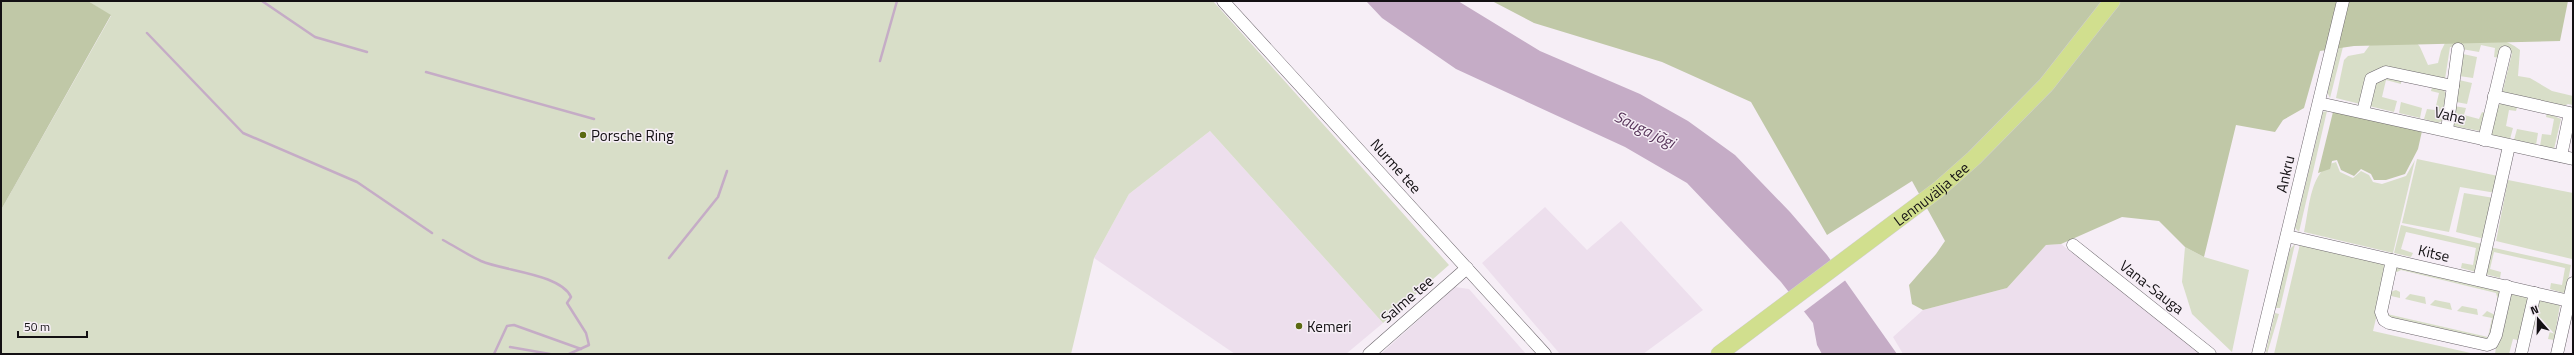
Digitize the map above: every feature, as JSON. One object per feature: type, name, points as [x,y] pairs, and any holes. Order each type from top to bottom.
[{"type":"main road","name":"Lennuvälja tee","points":[[1724,350],[1771,317],[1939,189],[2006,128],[2046,85],[2112,1]]},
{"type":"street","name":"Nurme tee","points":[[1223,1],[1545,354]]},
{"type":"street","name":"Ankru","points":[[2258,354],[2344,1]]},
{"type":"street","points":[[2447,130],[2458,49]]},
{"type":"street","points":[[2484,140],[2505,52]]},
{"type":"street","points":[[2363,112],[2371,79],[2382,73],[2386,72],[2453,86]]},
{"type":"street","points":[[2494,96],[2570,113],[2567,158]]},
{"type":"street","name":"Vahe","points":[[2319,103],[2447,130],[2484,140],[2567,158]]},
{"type":"street","points":[[2479,280],[2510,146]]},
{"type":"street","name":"Kitse","points":[[2287,236],[2571,301]]},
{"type":"street","name":"Vana-Sauga","points":[[2073,245],[2210,354]]},
{"type":"street","points":[[2392,260],[2381,312],[2384,320],[2389,323],[2487,345],[2492,343],[2507,286]]},
{"type":"street","name":"Salme tee","points":[[1369,354],[1467,268]]},
{"type":"street","points":[[2557,354],[2571,301],[2573,283]]},
{"type":"street","points":[[2521,354],[2535,293]]},
{"type":"street","points":[[1714,354],[1724,350]]},
{"type":"shaded area","points":[[1210,131],[1383,323],[1346,354],[1235,354],[1094,258],[1129,194]]},
{"type":"shaded area","points":[[1545,207],[1587,250],[1621,221],[1703,310],[1643,354],[1560,354],[1482,263]]},
{"type":"shaded area","points":[[2061,244],[2201,354],[1903,354],[1893,337],[1923,310],[2007,288],[2046,245]]},
{"type":"shaded area","points":[[1455,287],[1469,289],[1526,354],[1381,354]]},
{"type":"green space","points":[[1,1],[88,1],[111,15],[1,210]]},
{"type":"green space","name":"Porsche Ring","points":[[88,1],[1213,1],[1449,265],[1383,323],[1210,131],[1129,194],[1094,258],[1071,354],[1,354],[1,210],[111,16]]},
{"type":"green space","points":[[1492,1],[2568,1],[2560,41],[2354,46],[2320,51],[2304,108],[2283,120],[2275,132],[2236,125],[2204,257],[2185,247],[2159,221],[2122,217],[2061,244],[2046,245],[2007,288],[1923,310],[1912,304],[1909,285],[1936,254],[1945,241],[1912,181],[1827,235],[1751,102],[1662,62],[1534,23]]},
{"type":"green space","points":[[2347,31],[2330,98],[2327,92],[2342,33]]},
{"type":"green space","points":[[2448,37],[2495,38],[2512,45],[2520,50],[2518,76],[2530,78],[2552,91],[2573,96],[2573,105],[2568,104],[2562,107],[2502,94],[2512,53],[2501,50],[2499,58],[2494,57],[2495,48],[2481,45],[2479,52],[2450,47],[2445,79],[2389,68],[2380,70],[2360,104],[2336,98],[2344,60],[2348,56],[2364,53],[2375,38],[2414,39],[2420,47],[2428,65],[2438,63],[2441,51]]},
{"type":"green space","points":[[2463,54],[2477,57],[2473,78],[2459,76]]},
{"type":"green space","points":[[2385,76],[2401,81],[2401,84],[2386,80],[2382,97],[2397,101],[2394,112],[2369,106],[2374,83]]},
{"type":"green space","points":[[2459,80],[2472,83],[2467,104],[2456,102]]},
{"type":"green space","points":[[2432,87],[2444,90],[2447,96],[2442,121],[2438,123],[2424,119],[2427,109],[2435,110],[2439,93],[2431,91]]},
{"type":"green space","points":[[2401,102],[2422,108],[2420,118],[2399,113]]},
{"type":"green space","points":[[2502,103],[2517,107],[2516,111],[2509,110],[2506,126],[2513,128],[2510,139],[2490,135],[2497,106]]},
{"type":"green space","points":[[2454,106],[2466,108],[2464,115],[2479,119],[2482,112],[2486,113],[2480,131],[2453,126]]},
{"type":"green space","points":[[2327,111],[2299,232],[2295,228],[2323,112]]},
{"type":"green space","points":[[2333,112],[2422,131],[2418,149],[2405,174],[2386,180],[2374,180],[2371,174],[2361,169],[2354,176],[2341,170],[2337,160],[2332,161],[2330,169],[2318,173]]},
{"type":"green space","points":[[2547,113],[2561,119],[2554,149],[2540,146],[2542,134],[2551,135],[2554,119],[2546,117]]},
{"type":"green space","points":[[2517,129],[2538,133],[2536,145],[2514,140]]},
{"type":"green space","points":[[2417,159],[2498,176],[2496,193],[2460,187],[2449,232],[2402,223]]},
{"type":"green space","points":[[2415,160],[2393,253],[2304,232],[2312,191],[2321,172],[2327,166],[2336,162],[2340,172],[2353,178],[2361,171],[2369,175],[2373,182],[2382,184],[2406,176]]},
{"type":"green space","points":[[2508,180],[2573,193],[2572,259],[2496,241]]},
{"type":"green space","points":[[2464,193],[2494,198],[2485,239],[2456,232]]},
{"type":"green space","points":[[2401,225],[2482,244],[2476,272],[2461,268],[2462,263],[2473,265],[2476,248],[2406,232],[2401,249],[2413,253],[2411,257],[2394,253]]},
{"type":"green space","points":[[2295,244],[2280,308],[2275,308],[2290,249]]},
{"type":"green space","points":[[2300,244],[2386,263],[2387,272],[2373,331],[2475,354],[2274,354]]},
{"type":"green space","points":[[2185,247],[2204,257],[2249,270],[2232,352],[2192,314],[2182,282]]},
{"type":"green space","points":[[2490,247],[2571,265],[2566,291],[2563,293],[2550,289],[2551,283],[2562,285],[2565,268],[2494,252],[2490,269],[2501,272],[2500,278],[2485,274]]},
{"type":"green space","points":[[2397,267],[2500,291],[2498,300],[2496,293],[2401,270],[2397,272],[2395,271]]},
{"type":"green space","points":[[2396,290],[2400,292],[2400,298],[2391,296],[2387,314],[2488,337],[2492,318],[2482,316],[2487,311],[2495,315],[2488,341],[2384,317],[2390,292]]},
{"type":"green space","points":[[2513,293],[2530,298],[2522,341],[2513,339],[2509,354],[2495,354],[2503,313],[2509,298]]},
{"type":"green space","points":[[2410,294],[2425,297],[2426,304],[2405,299]]},
{"type":"green space","points":[[2541,299],[2560,305],[2554,340],[2548,339],[2550,331],[2534,327],[2532,335],[2529,334],[2537,302]]},
{"type":"green space","points":[[2435,300],[2450,303],[2452,310],[2430,305]]},
{"type":"green space","points":[[2462,306],[2477,309],[2478,315],[2457,311]]},
{"type":"green space","points":[[2275,313],[2279,314],[2267,354],[2266,351]]},
{"type":"water","name":"Sauga jõgi","points":[[1366,1],[1458,1],[1540,51],[1640,94],[1688,121],[1735,155],[1790,212],[1827,255],[1897,354],[1822,354],[1817,345],[1813,323],[1781,282],[1687,183],[1625,147],[1456,69],[1382,18]]},
{"type":"pier","points":[[1834,261],[1847,279],[1802,313],[1789,296]]},
{"type":"waterway","points":[[262,1],[315,37],[367,52]]},
{"type":"waterway","points":[[880,61],[897,1]]},
{"type":"waterway","points":[[147,33],[243,133],[357,182],[432,233]]},
{"type":"waterway","points":[[426,72],[594,119]]},
{"type":"waterway","points":[[669,258],[718,197],[727,171]]},
{"type":"waterway","points":[[443,240],[481,261],[544,278],[565,289],[571,297],[567,303],[586,333],[589,345],[569,354]]},
{"type":"waterway","points":[[494,354],[507,326],[514,325],[581,349]]},
{"type":"waterway","points":[[510,347],[550,354]]},
{"type":"place","name":"Porsche Ring","points":[[583,135]]},
{"type":"place","name":"Kemeri","points":[[1299,326]]}]
